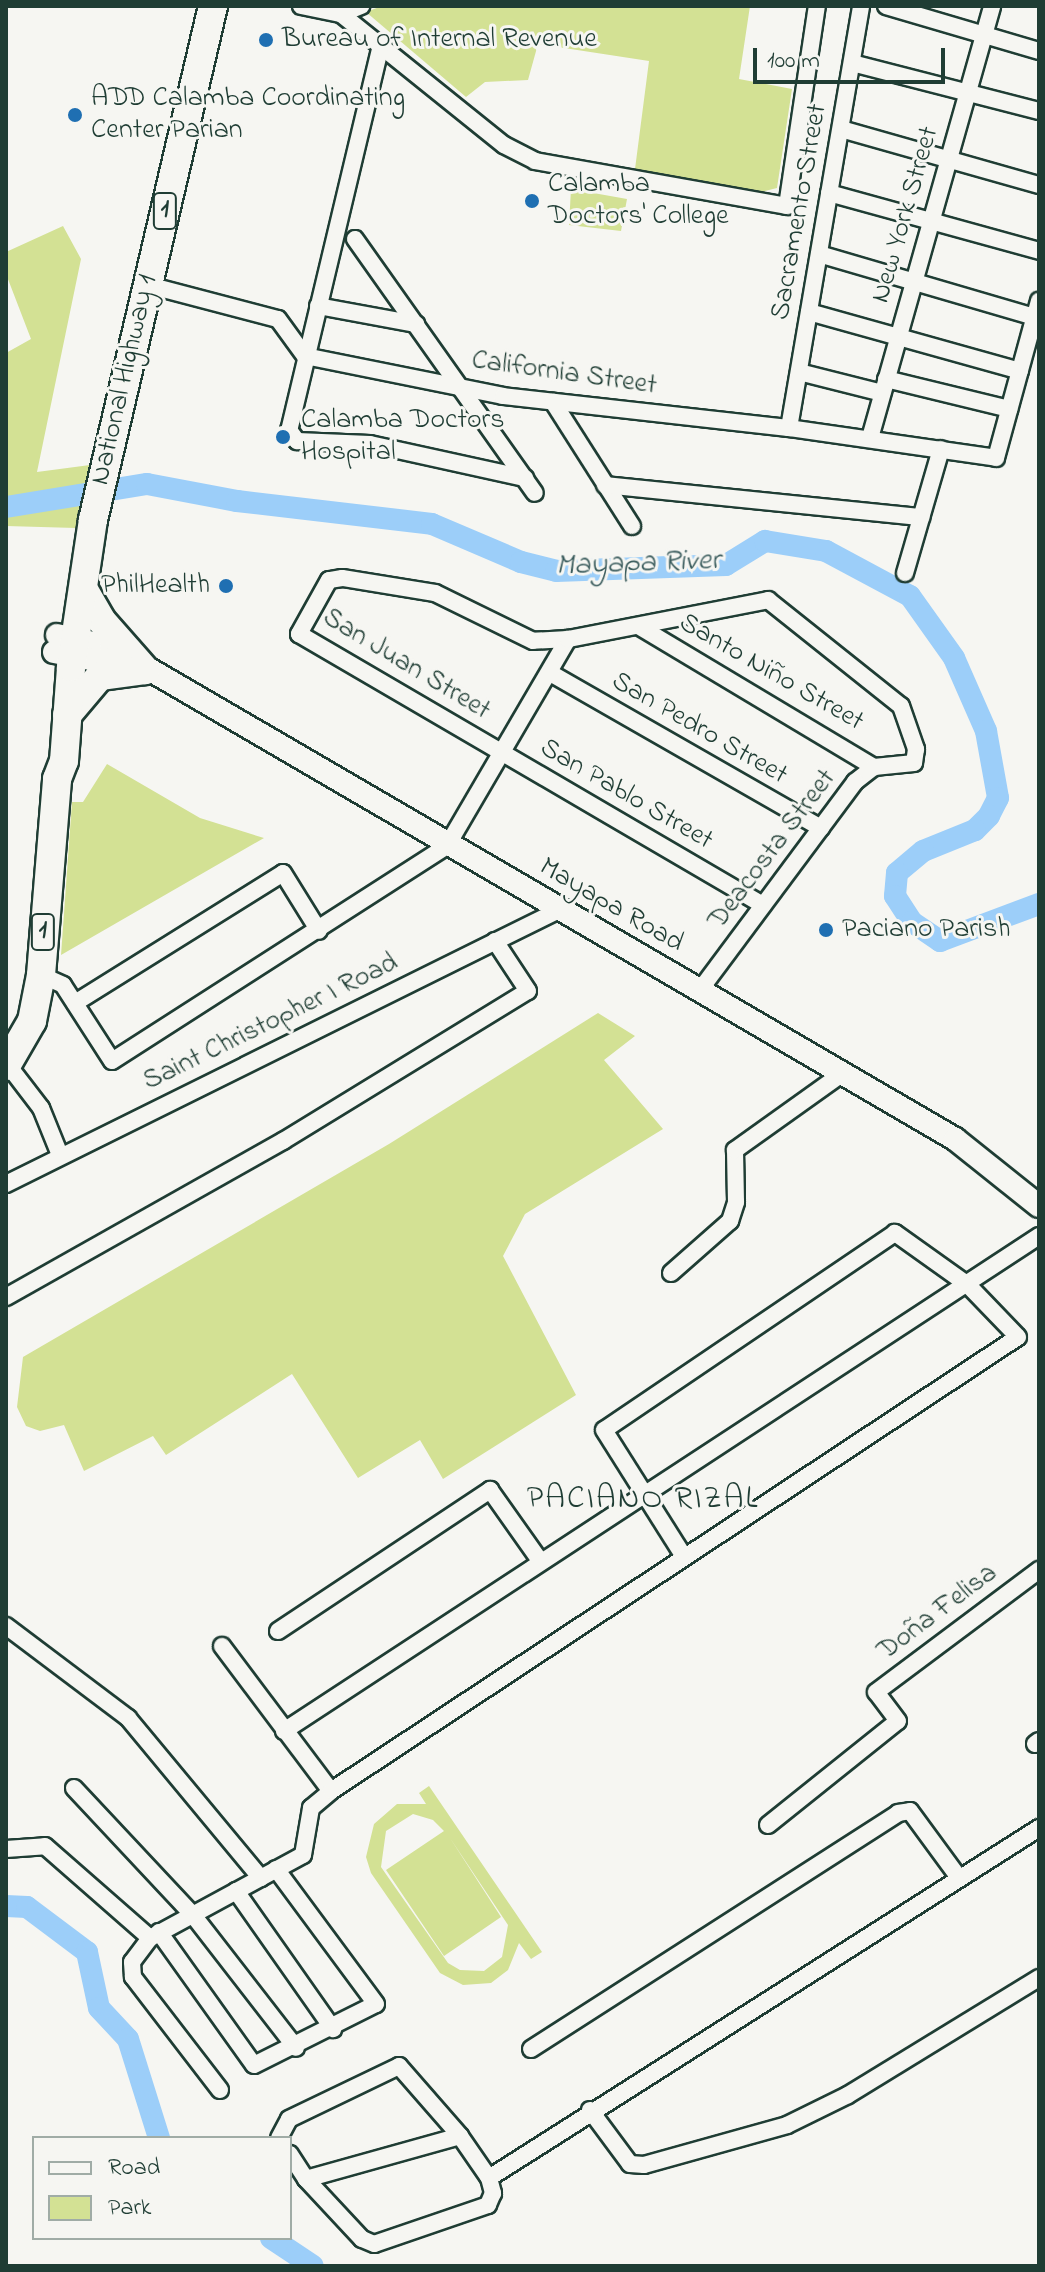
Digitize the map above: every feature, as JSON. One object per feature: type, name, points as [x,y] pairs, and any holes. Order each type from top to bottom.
[{"type":"highway","name":"National Highway 1","points":[[7,1066],[32,1021],[41,975],[57,779],[64,761],[67,715],[65,645],[84,590],[93,520],[105,462],[213,6]]},
{"type":"highway","name":"National Highway 1","points":[[57,779],[47,759],[76,549],[93,520]]},
{"type":"highway","points":[[84,590],[101,620],[145,670]]},
{"type":"highway","points":[[67,715],[100,676],[145,670]]},
{"type":"main road","name":"Mayapa Road","points":[[65,645],[111,647],[145,670],[955,1139],[1039,1206]]},
{"type":"street","points":[[301,6],[341,14],[504,145],[535,161],[787,206],[817,6]]},
{"type":"street","points":[[341,14],[361,6]]},
{"type":"street","name":"Sacramento Street","points":[[789,428],[861,6]]},
{"type":"street","points":[[886,6],[1039,51]]},
{"type":"street","name":"New York Street","points":[[870,438],[992,6]]},
{"type":"street","points":[[381,45],[290,414],[289,430],[297,441],[370,444],[525,478]]},
{"type":"street","points":[[852,63],[1039,111]]},
{"type":"street","points":[[841,129],[1039,185]]},
{"type":"street","points":[[829,193],[1039,251]]},
{"type":"street","points":[[355,239],[535,493]]},
{"type":"street","points":[[799,372],[1009,409],[1037,309],[914,281],[819,254]]},
{"type":"street","points":[[148,285],[278,319],[305,356]]},
{"type":"street","points":[[318,306],[416,324]]},
{"type":"street","points":[[809,312],[1020,371]]},
{"type":"street","name":"California Street","points":[[305,356],[553,402],[870,438],[996,458],[1009,409]]},
{"type":"street","points":[[553,402],[632,526]]},
{"type":"street","points":[[905,573],[941,449]]},
{"type":"street","points":[[605,485],[921,517]]},
{"type":"street","name":"San Juan Street","points":[[504,754],[299,634],[329,580],[342,578],[435,593],[533,641],[568,639]]},
{"type":"street","name":"Deacosta Street","points":[[568,639],[768,600],[901,706],[916,749],[914,763],[874,767],[855,782],[699,991]]},
{"type":"street","name":"Santo Niño Street","points":[[640,627],[874,767]]},
{"type":"street","points":[[41,975],[63,985],[112,1061],[319,931],[447,846],[552,674],[568,639]]},
{"type":"street","name":"San Pedro Street","points":[[552,674],[821,828]]},
{"type":"street","name":"San Pablo Street","points":[[504,754],[763,905]]},
{"type":"street","points":[[75,1003],[283,873],[319,931]]},
{"type":"street","name":"Saint Christopher I Road","points":[[6,1184],[559,910]]},
{"type":"street","points":[[6,1297],[283,1141],[528,991],[495,941]]},
{"type":"street","points":[[7,1066],[41,1108],[60,1155]]},
{"type":"street","points":[[671,1273],[730,1221],[736,1202],[735,1150],[843,1073]]},
{"type":"street","points":[[220,2090],[133,1977],[132,1962],[154,1935],[303,1855],[311,1808],[331,1791],[683,1555],[1018,1337],[968,1285],[895,1233],[604,1430],[683,1555]]},
{"type":"street","points":[[284,1731],[1039,1236]]},
{"type":"street","points":[[278,1631],[490,1490],[541,1562]]},
{"type":"street","name":"Doña Felisa","points":[[768,1825],[898,1721],[876,1692],[1039,1570]]},
{"type":"street","points":[[6,1626],[128,1718],[269,1874],[376,2004],[296,2048],[254,2065],[154,1935],[45,1846],[6,1849]]},
{"type":"street","points":[[222,1646],[331,1791]]},
{"type":"street","points":[[74,1788],[193,1915],[296,2048]]},
{"type":"street","points":[[531,2049],[898,1813],[910,1811],[957,1875]]},
{"type":"street","points":[[489,2178],[957,1875],[1038,1832]]},
{"type":"street","points":[[236,1891],[333,2029]]},
{"type":"street","points":[[590,2110],[630,2164],[787,2125],[848,2095],[1039,1978]]},
{"type":"street","points":[[280,2136],[289,2119],[399,2066],[460,2136],[489,2178],[493,2193],[488,2205],[374,2244],[362,2239],[306,2179],[292,2157]]},
{"type":"street","points":[[306,2179],[460,2136]]},
{"type":"green space","points":[[382,6],[750,6],[739,79],[792,89],[777,188],[761,192],[635,169],[649,61],[538,44],[528,80],[485,82],[466,97],[366,12]]},
{"type":"green space","points":[[571,189],[627,199],[621,231],[569,225]]},
{"type":"green space","points":[[63,226],[81,259],[37,472],[90,465],[76,528],[6,526],[6,353],[31,339],[6,274],[6,252]]},
{"type":"green space","points":[[107,764],[200,818],[264,838],[61,955],[72,802],[83,802]]},
{"type":"green space","points":[[598,1013],[635,1036],[604,1060],[663,1129],[525,1214],[503,1256],[576,1395],[443,1479],[420,1440],[358,1478],[292,1374],[166,1455],[153,1436],[84,1471],[64,1425],[40,1431],[26,1426],[17,1407],[23,1357],[389,1144]]},
{"type":"green space","points":[[429,1786],[542,1952],[531,1959],[519,1943],[508,1970],[491,1983],[463,1985],[440,1973],[371,1873],[366,1857],[374,1824],[397,1804],[426,1804],[419,1793]],"holes":[[[413,1814],[433,1820],[444,1831],[386,1870],[444,1956],[501,1917],[450,1838],[508,1925],[502,1957],[484,1971],[460,1970],[448,1963],[381,1867],[386,1831]]]},
{"type":"waterway","name":"Mayapa River","points":[[6,507],[147,484],[237,501],[432,524],[521,562],[556,571],[726,565],[765,541],[826,551],[910,596],[954,658],[986,731],[998,798],[989,816],[975,830],[923,851],[897,873],[895,896],[912,922],[940,941],[1039,904]]},
{"type":"waterway","points":[[6,1906],[27,1907],[87,1952],[99,2008],[128,2039],[158,2136]]},
{"type":"waterway","points":[[274,2240],[313,2266]]},
{"type":"place","name":"Bureau of Internal Revenue","points":[[266,40]]},
{"type":"place","name":"ADD Calamba Coordinating Center Parian","points":[[75,115]]},
{"type":"place","name":"Calamba Doctors' College","points":[[532,201]]},
{"type":"place","name":"Calamba Doctors Hospital","points":[[283,437]]},
{"type":"place","name":"PhilHealth","points":[[226,586]]},
{"type":"place","name":"Paciano Parish","points":[[826,930]]},
{"type":"district","name":"PACIANO RIZAL","points":[[643,1500]]}]
